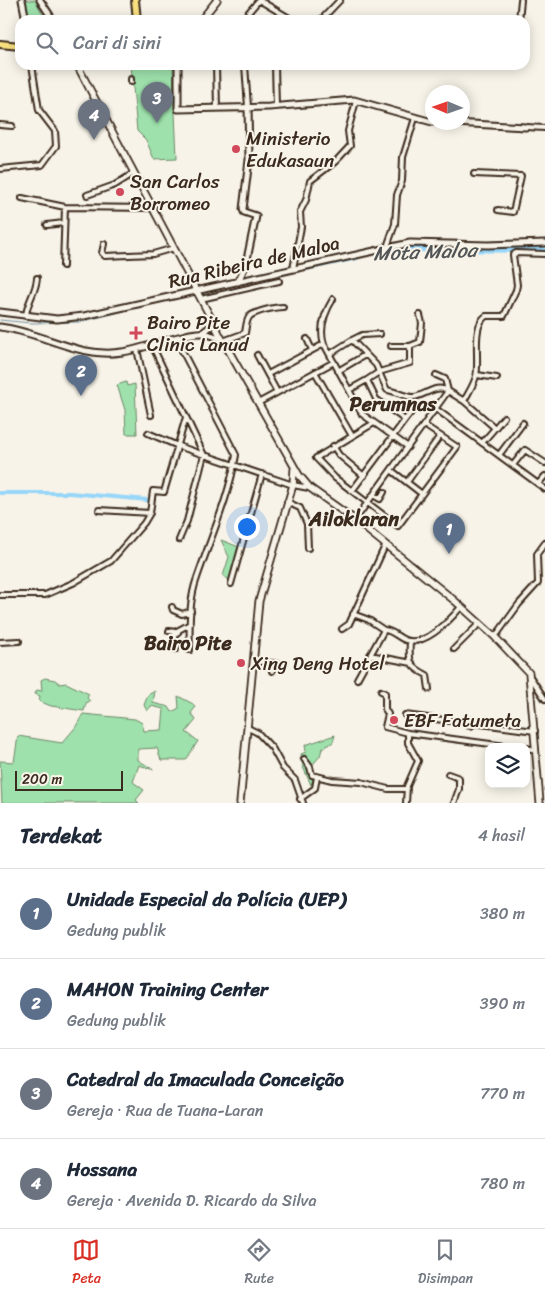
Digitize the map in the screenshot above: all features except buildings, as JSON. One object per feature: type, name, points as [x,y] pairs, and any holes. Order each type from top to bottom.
[{"type":"main road","points":[[135,0],[136,15]]},
{"type":"main road","points":[[205,15],[217,0]]},
{"type":"main road","points":[[0,44],[15,46]]},
{"type":"main road","points":[[80,70],[222,340],[294,469],[310,488],[354,520],[480,623],[529,673],[531,678],[540,803]]},
{"type":"main road","points":[[240,803],[259,601],[293,485],[294,469]]},
{"type":"street","points":[[22,0],[25,15]]},
{"type":"street","points":[[40,0],[49,15]]},
{"type":"street","points":[[246,15],[259,0],[285,15]]},
{"type":"street","points":[[326,15],[340,0]]},
{"type":"street","points":[[520,15],[521,0]]},
{"type":"street","points":[[0,169],[42,165],[56,146],[55,131],[39,110],[33,70]]},
{"type":"street","points":[[178,70],[178,109],[356,101],[425,120]]},
{"type":"street","points":[[216,70],[217,108]]},
{"type":"street","points":[[238,282],[246,264],[256,216],[244,212],[243,209],[249,160],[245,70]]},
{"type":"street","points":[[275,70],[276,106]]},
{"type":"street","points":[[294,269],[301,227],[300,212],[306,200],[310,181],[336,161],[350,146],[348,131],[356,101]]},
{"type":"street","points":[[387,247],[395,224],[397,195],[402,181],[403,157],[415,118]]},
{"type":"street","points":[[470,124],[545,128]]},
{"type":"street","points":[[0,125],[12,126]]},
{"type":"street","points":[[87,195],[115,185],[134,173]]},
{"type":"street","points":[[474,174],[522,176],[513,212],[498,210]]},
{"type":"street","points":[[22,198],[65,207],[152,208]]},
{"type":"street","points":[[63,266],[65,207]]},
{"type":"street","points":[[47,225],[64,223]]},
{"type":"street","name":"Rua Ribeira de Maloa","points":[[0,312],[57,319],[84,316],[198,295],[238,282],[410,243],[488,245],[545,243]]},
{"type":"street","points":[[104,244],[102,254],[105,256],[153,254],[174,248]]},
{"type":"street","points":[[464,400],[477,375],[476,347],[482,321],[486,316],[504,316],[517,285],[513,255],[516,253],[545,254]]},
{"type":"street","points":[[26,316],[28,303],[35,293],[37,278]]},
{"type":"street","points":[[198,295],[279,281]]},
{"type":"street","points":[[333,299],[325,316],[322,336],[324,344],[362,414],[408,446]]},
{"type":"street","points":[[202,333],[222,340],[245,333],[248,318],[252,315],[273,307],[283,307]]},
{"type":"street","points":[[391,346],[410,346],[420,342],[422,323],[420,314]]},
{"type":"street","points":[[0,327],[16,329],[97,354],[123,352],[202,333],[214,324]]},
{"type":"street","points":[[330,354],[362,335],[380,334]]},
{"type":"street","points":[[307,338],[312,350]]},
{"type":"street","points":[[176,339],[236,455],[214,534],[196,581],[190,622],[190,650]]},
{"type":"street","points":[[352,340],[376,365],[384,387],[409,397],[416,397],[428,391],[442,388],[464,400],[495,428]]},
{"type":"street","points":[[268,374],[324,344]]},
{"type":"street","points":[[152,345],[204,455],[187,522],[179,540]]},
{"type":"street","points":[[349,390],[379,372],[410,363],[410,346]]},
{"type":"street","points":[[137,349],[151,415]]},
{"type":"street","points":[[338,371],[365,355]]},
{"type":"street","points":[[257,356],[277,392]]},
{"type":"street","points":[[258,403],[334,362]]},
{"type":"street","points":[[316,372],[352,436]]},
{"type":"street","points":[[354,520],[448,391],[445,379],[436,375]]},
{"type":"street","points":[[477,375],[497,378]]},
{"type":"street","points":[[367,380],[376,399],[405,420]]},
{"type":"street","points":[[352,491],[416,406]]},
{"type":"street","points":[[436,409],[545,489]]},
{"type":"street","points":[[153,491],[164,492],[186,417]]},
{"type":"street","points":[[482,443],[504,417]]},
{"type":"street","points":[[374,423],[317,455],[316,459],[352,491],[398,526],[456,447],[424,425]]},
{"type":"street","points":[[499,455],[523,423]]},
{"type":"street","points":[[148,433],[204,455],[293,485],[310,488]]},
{"type":"street","points":[[407,482],[440,436]]},
{"type":"street","points":[[333,446],[339,455],[364,476]]},
{"type":"street","points":[[513,465],[525,450],[545,463]]},
{"type":"street","points":[[391,470],[422,494]]},
{"type":"street","points":[[231,584],[262,474]]},
{"type":"street","points":[[538,484],[545,476]]},
{"type":"street","points":[[0,595],[44,594],[73,583],[111,561],[150,513],[154,484]]},
{"type":"street","points":[[373,494],[380,499],[384,492]]},
{"type":"street","points":[[287,502],[299,507],[306,521],[308,548]]},
{"type":"street","points":[[99,510],[150,513]]},
{"type":"street","points":[[495,637],[538,583],[537,554],[545,544]]},
{"type":"street","points":[[342,629],[349,624],[385,546]]},
{"type":"street","points":[[172,607],[178,612],[187,614],[191,612]]},
{"type":"street","points":[[353,614],[410,641],[426,637],[461,607]]},
{"type":"street","points":[[187,614],[190,622]]},
{"type":"street","points":[[176,649],[175,634],[190,622]]},
{"type":"street","points":[[454,649],[480,623]]},
{"type":"street","points":[[169,631],[175,632],[180,630]]},
{"type":"street","points":[[357,679],[384,630]]},
{"type":"street","points":[[0,642],[19,641]]},
{"type":"street","points":[[410,641],[412,663],[416,670],[427,675],[430,689]]},
{"type":"street","points":[[370,655],[412,663]]},
{"type":"street","points":[[254,661],[278,664]]},
{"type":"street","points":[[266,662],[271,664],[272,671]]},
{"type":"street","points":[[531,678],[545,699]]},
{"type":"street","points":[[381,691],[385,693],[385,709],[388,714],[385,727],[408,733],[485,743]]},
{"type":"street","points":[[405,715],[466,723],[471,720],[473,723],[535,732]]},
{"type":"street","points":[[248,728],[258,733],[272,748],[283,768],[295,780],[301,801],[315,788],[318,776]]},
{"type":"street","points":[[406,803],[407,789],[418,761],[408,743],[408,733]]},
{"type":"street","points":[[530,749],[536,750]]},
{"type":"street","points":[[304,759],[310,767],[310,774],[332,780],[361,782],[388,789],[407,789]]},
{"type":"street","points":[[448,774],[459,778],[459,789],[454,803]]},
{"type":"green space","points":[[25,0],[35,0],[43,15],[28,15]]},
{"type":"green space","points":[[131,70],[173,70],[177,158],[154,159],[146,140],[137,131]]},
{"type":"green space","points":[[126,382],[127,386],[135,384],[137,434],[126,434],[125,410],[117,385]]},
{"type":"green space","points":[[221,540],[239,547],[230,580],[223,576],[229,557]]},
{"type":"green space","points":[[45,678],[55,680],[60,684],[66,683],[89,694],[87,698],[90,701],[86,703],[84,711],[51,706],[39,701],[40,696],[35,694],[37,690],[42,691],[41,680]]},
{"type":"green space","points":[[155,691],[153,703],[169,707],[172,712],[179,708],[178,696],[193,704],[195,708],[191,713],[196,720],[186,732],[198,741],[186,760],[161,760],[157,748],[138,749],[138,760],[154,770],[139,765],[133,782],[144,790],[136,800],[139,803],[2,803],[0,761],[14,762],[18,736],[62,743],[75,728],[83,714],[135,719],[142,723],[144,731],[162,730],[164,709],[151,706],[147,711],[144,705],[148,695]]},
{"type":"green space","points":[[335,735],[333,742],[322,749],[320,756],[309,769],[314,776],[311,785],[303,767],[301,754],[306,752],[305,745]]},
{"type":"waterway","name":"Mota Maloa","points":[[516,246],[545,246]]},
{"type":"waterway","name":"Mota Maloa","points":[[398,248],[469,247]]},
{"type":"waterway","name":"Mota Maloa","points":[[374,253],[424,249],[545,250]]},
{"type":"waterway","name":"Mota Maloa","points":[[306,268],[357,257]]},
{"type":"waterway","points":[[0,320],[31,323],[80,322],[168,300]]},
{"type":"waterway","points":[[0,493],[70,493],[148,500]]},
{"type":"place","name":"Catedral da Imaculada Conceição","points":[[157,123]]},
{"type":"place","name":"Hossana","points":[[94,140]]},
{"type":"place","name":"Ministerio Edukasaun","points":[[236,149]]},
{"type":"place","name":"San Carlos Borromeo","points":[[120,192]]},
{"type":"place","name":"Bairo Pite Clinic Lanud","points":[[136,333]]},
{"type":"place","name":"MAHON Training Center","points":[[81,396]]},
{"type":"place","name":"Unidade Especial da Polícia (UEP)","points":[[449,554]]},
{"type":"place","name":"Xing Deng Hotel","points":[[241,663]]},
{"type":"place","name":"EBF Fatumeta","points":[[394,720]]},
{"type":"district","name":"Perumnas","points":[[393,404]]},
{"type":"district","name":"Ailoklaran","points":[[354,519]]},
{"type":"district","name":"Bairo Pite","points":[[188,643]]}]
